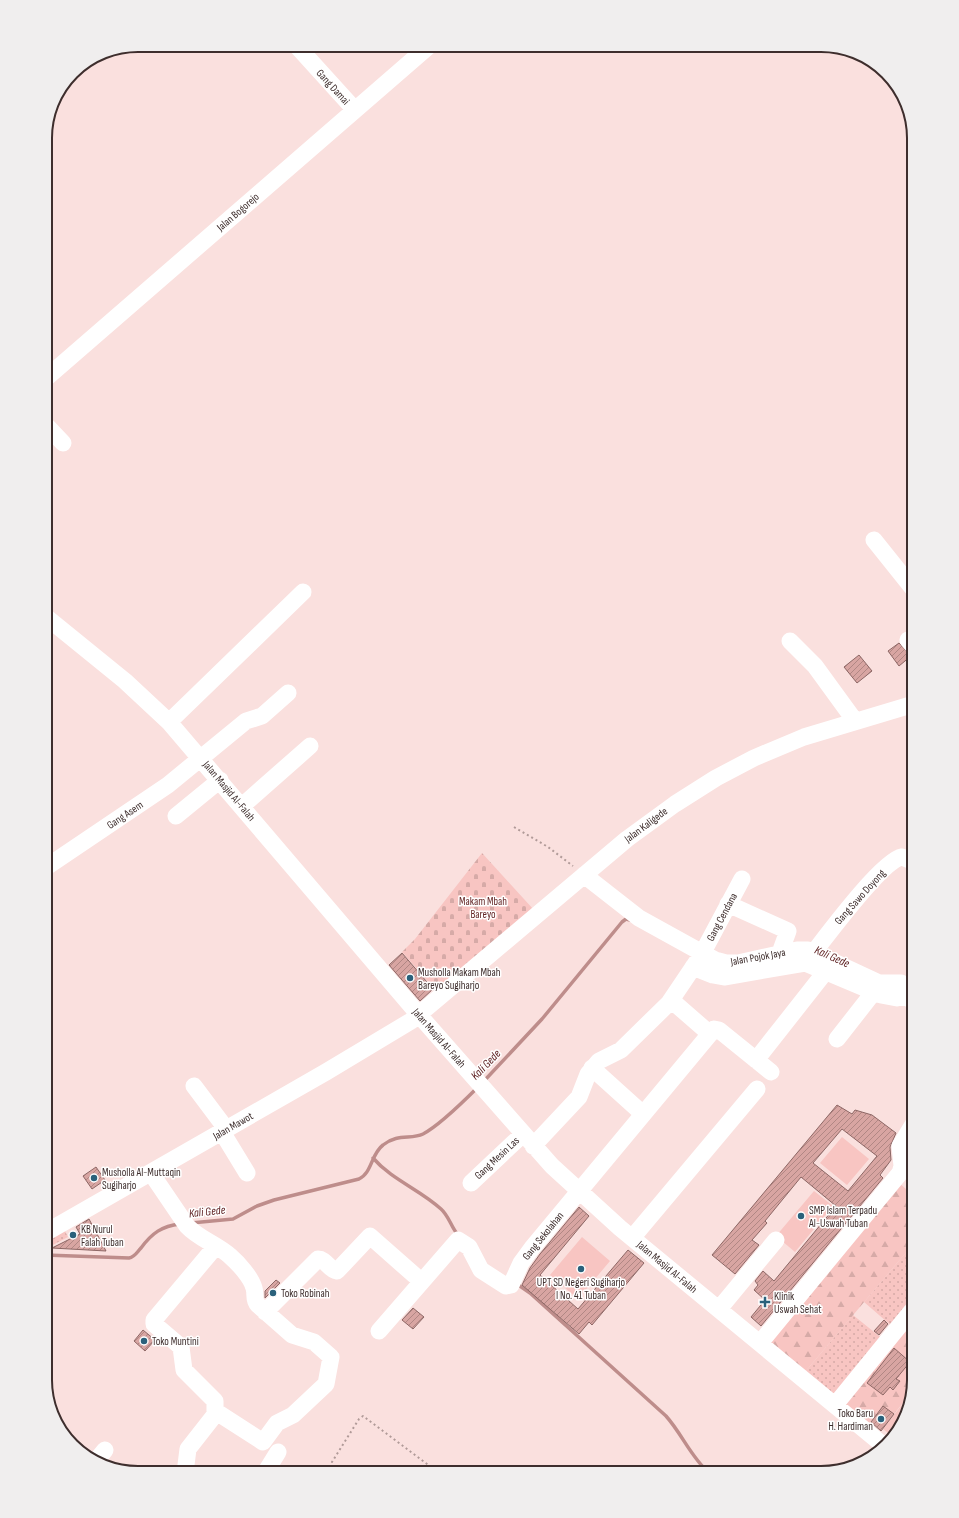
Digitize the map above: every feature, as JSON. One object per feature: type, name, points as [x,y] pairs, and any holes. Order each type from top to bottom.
[{"type":"street","name":"Gang Damai","points":[[302,52],[355,110]]},
{"type":"street","name":"Jalan Bogorejo","points":[[52,373],[422,52]]},
{"type":"street","points":[[52,431],[63,443]]},
{"type":"street","points":[[874,540],[907,581]]},
{"type":"street","points":[[169,722],[303,592]]},
{"type":"street","name":"Jalan Masjid Al-Falah","points":[[52,622],[125,681],[169,722],[486,1093],[528,1140],[579,1192],[632,1238],[881,1442]]},
{"type":"street","points":[[790,641],[818,671],[855,721]]},
{"type":"street","name":"Gang Asem","points":[[52,861],[158,793],[248,719],[262,715],[288,692]]},
{"type":"street","name":"Jalan Kaligede","points":[[419,1015],[644,826],[716,778],[772,750],[818,732],[907,706]]},
{"type":"street","points":[[242,806],[310,746]]},
{"type":"street","points":[[176,816],[220,780]]},
{"type":"street","name":"Gang Sawo Doyong","points":[[814,952],[862,893],[894,861],[902,857],[907,859]]},
{"type":"street","name":"Jalan Pojok Jaya","points":[[584,875],[639,918],[697,960],[733,963],[801,949],[814,952],[879,983],[898,982],[907,993]]},
{"type":"street","name":"Gang Cendana","points":[[592,1068],[601,1059],[622,1049],[660,1013],[671,1000],[697,960],[742,879]]},
{"type":"street","points":[[728,904],[788,931],[780,953]]},
{"type":"street","points":[[697,960],[712,975],[724,977],[807,963],[873,993],[894,998],[907,994]]},
{"type":"street","points":[[756,1060],[826,971]]},
{"type":"street","points":[[837,1039],[873,993]]},
{"type":"street","points":[[671,1000],[709,1033],[714,1028],[718,1029],[771,1072]]},
{"type":"street","name":"Jalan Mawot","points":[[52,1229],[333,1068],[419,1015]]},
{"type":"street","name":"Gang Sekolahan","points":[[421,1281],[458,1240],[469,1247],[482,1271],[506,1286],[509,1286],[526,1256],[709,1033]]},
{"type":"street","points":[[592,1068],[643,1114]]},
{"type":"street","name":"Gang Mesin Las","points":[[470,1183],[528,1140],[579,1097],[592,1068]]},
{"type":"street","points":[[194,1086],[224,1131],[247,1173]]},
{"type":"street","points":[[632,1238],[757,1089]]},
{"type":"street","points":[[760,1343],[900,1173],[902,1166],[900,1146],[907,1134]]},
{"type":"street","points":[[151,1173],[184,1223],[230,1256],[248,1277],[255,1289],[256,1302],[265,1312],[292,1335],[314,1342],[331,1358],[326,1384],[294,1415],[278,1423],[263,1442]]},
{"type":"street","points":[[265,1312],[318,1259],[321,1259],[333,1270],[337,1271],[370,1236],[421,1281],[379,1331]]},
{"type":"street","points":[[719,1309],[776,1240]]},
{"type":"street","points":[[216,1246],[153,1322],[180,1347],[184,1370],[215,1401],[214,1408],[217,1412],[281,1454],[271,1466]]},
{"type":"street","points":[[835,1405],[907,1317]]},
{"type":"street","points":[[186,1466],[188,1449],[217,1412]]},
{"type":"path","points":[[514,828],[548,847],[584,875]]},
{"type":"path","points":[[332,1466],[332,1462],[359,1419],[363,1416],[430,1466]]},
{"type":"green space","name":"Makam Mbah Bareyo","points":[[482,853],[534,910],[437,992],[402,952],[415,939]]},
{"type":"green space","points":[[842,1137],[869,1159],[847,1185],[820,1163]]},
{"type":"green space","points":[[898,1182],[907,1190],[907,1251],[805,1372],[768,1341]]},
{"type":"green space","points":[[814,1191],[833,1206],[795,1252],[776,1236]]},
{"type":"green space","points":[[64,1229],[68,1237],[52,1245],[52,1236]]},
{"type":"green space","points":[[582,1237],[610,1261],[578,1299],[550,1275]]},
{"type":"green space","points":[[907,1251],[907,1322],[841,1402],[805,1372],[853,1315],[884,1340],[894,1328],[864,1302]]},
{"type":"green space","points":[[907,1322],[906,1392],[904,1401],[894,1414],[883,1406],[868,1425],[841,1402]]},
{"type":"green space","points":[[904,1402],[896,1423],[889,1433],[883,1429]]},
{"type":"building","points":[[899,643],[907,652],[907,659],[899,666],[888,651]]},
{"type":"building","points":[[859,655],[872,671],[857,683],[844,667]]},
{"type":"building","name":"Musholla Makam Mbah Bareyo Sugiharjo","points":[[402,953],[433,989],[420,1001],[389,965]]},
{"type":"building","points":[[837,1105],[852,1114],[855,1110],[872,1115],[896,1133],[890,1147],[891,1160],[880,1175],[883,1178],[761,1326],[751,1317],[765,1300],[754,1290],[758,1285],[755,1281],[763,1271],[774,1281],[836,1206],[801,1177],[765,1221],[767,1223],[752,1240],[759,1245],[735,1274],[712,1255]],"holes":[[[842,1129],[877,1156],[848,1191],[813,1163]]]},
{"type":"building","name":"Musholla Al-Muttaqin Sugiharjo","points":[[96,1167],[105,1180],[92,1189],[83,1176]]},
{"type":"building","points":[[579,1207],[589,1216],[540,1275],[578,1309],[628,1250],[644,1263],[592,1325],[589,1322],[579,1334],[522,1285],[530,1268],[540,1254]]},
{"type":"building","points":[[89,1219],[106,1251],[52,1248],[80,1234],[76,1227]]},
{"type":"building","points":[[276,1280],[280,1283],[265,1298],[265,1291]]},
{"type":"building","points":[[413,1308],[424,1317],[413,1329],[402,1320]]},
{"type":"building","points":[[884,1320],[888,1324],[879,1335],[874,1331]]},
{"type":"building","name":"Toko Muntini","points":[[143,1330],[155,1340],[145,1351],[134,1341]]},
{"type":"building","points":[[894,1348],[907,1359],[907,1366],[896,1379],[900,1381],[893,1390],[890,1387],[883,1395],[867,1383]]},
{"type":"building","name":"Toko Baru H. Hardiman","points":[[883,1406],[894,1414],[881,1431],[871,1422]]},
{"type":"waterway","name":"Kali Gede","points":[[484,1081],[542,1019],[622,922],[626,919],[630,920]]},
{"type":"waterway","name":"Kali Gede","points":[[191,1223],[233,1219],[257,1206],[274,1200],[359,1179],[367,1172],[376,1153],[383,1145],[394,1139],[414,1137],[430,1130],[451,1113],[477,1088]]},
{"type":"waterway","points":[[373,1158],[380,1166],[397,1179],[433,1202],[441,1209],[458,1235]]},
{"type":"waterway","name":"Kali Gede","points":[[52,1255],[129,1258],[134,1255],[153,1234],[168,1226],[180,1224]]},
{"type":"waterway","points":[[517,1284],[530,1293],[666,1416],[702,1466]]},
{"type":"place","name":"Musholla Makam Mbah Bareyo Sugiharjo","points":[[410,978]]},
{"type":"place","name":"Musholla Al-Muttaqin Sugiharjo","points":[[94,1178]]},
{"type":"place","name":"SMP Islam Terpadu Al-Uswah Tuban","points":[[801,1216]]},
{"type":"place","name":"KB Nurul Falah Tuban","points":[[73,1235]]},
{"type":"place","name":"UPT SD Negeri Sugiharjo I No. 41 Tuban","points":[[581,1269]]},
{"type":"place","name":"Toko Robinah","points":[[273,1293]]},
{"type":"place","name":"Klinik Uswah Sehat","points":[[765,1302]]},
{"type":"place","name":"Toko Muntini","points":[[144,1341]]},
{"type":"place","name":"Toko Baru H. Hardiman","points":[[881,1419]]}]
